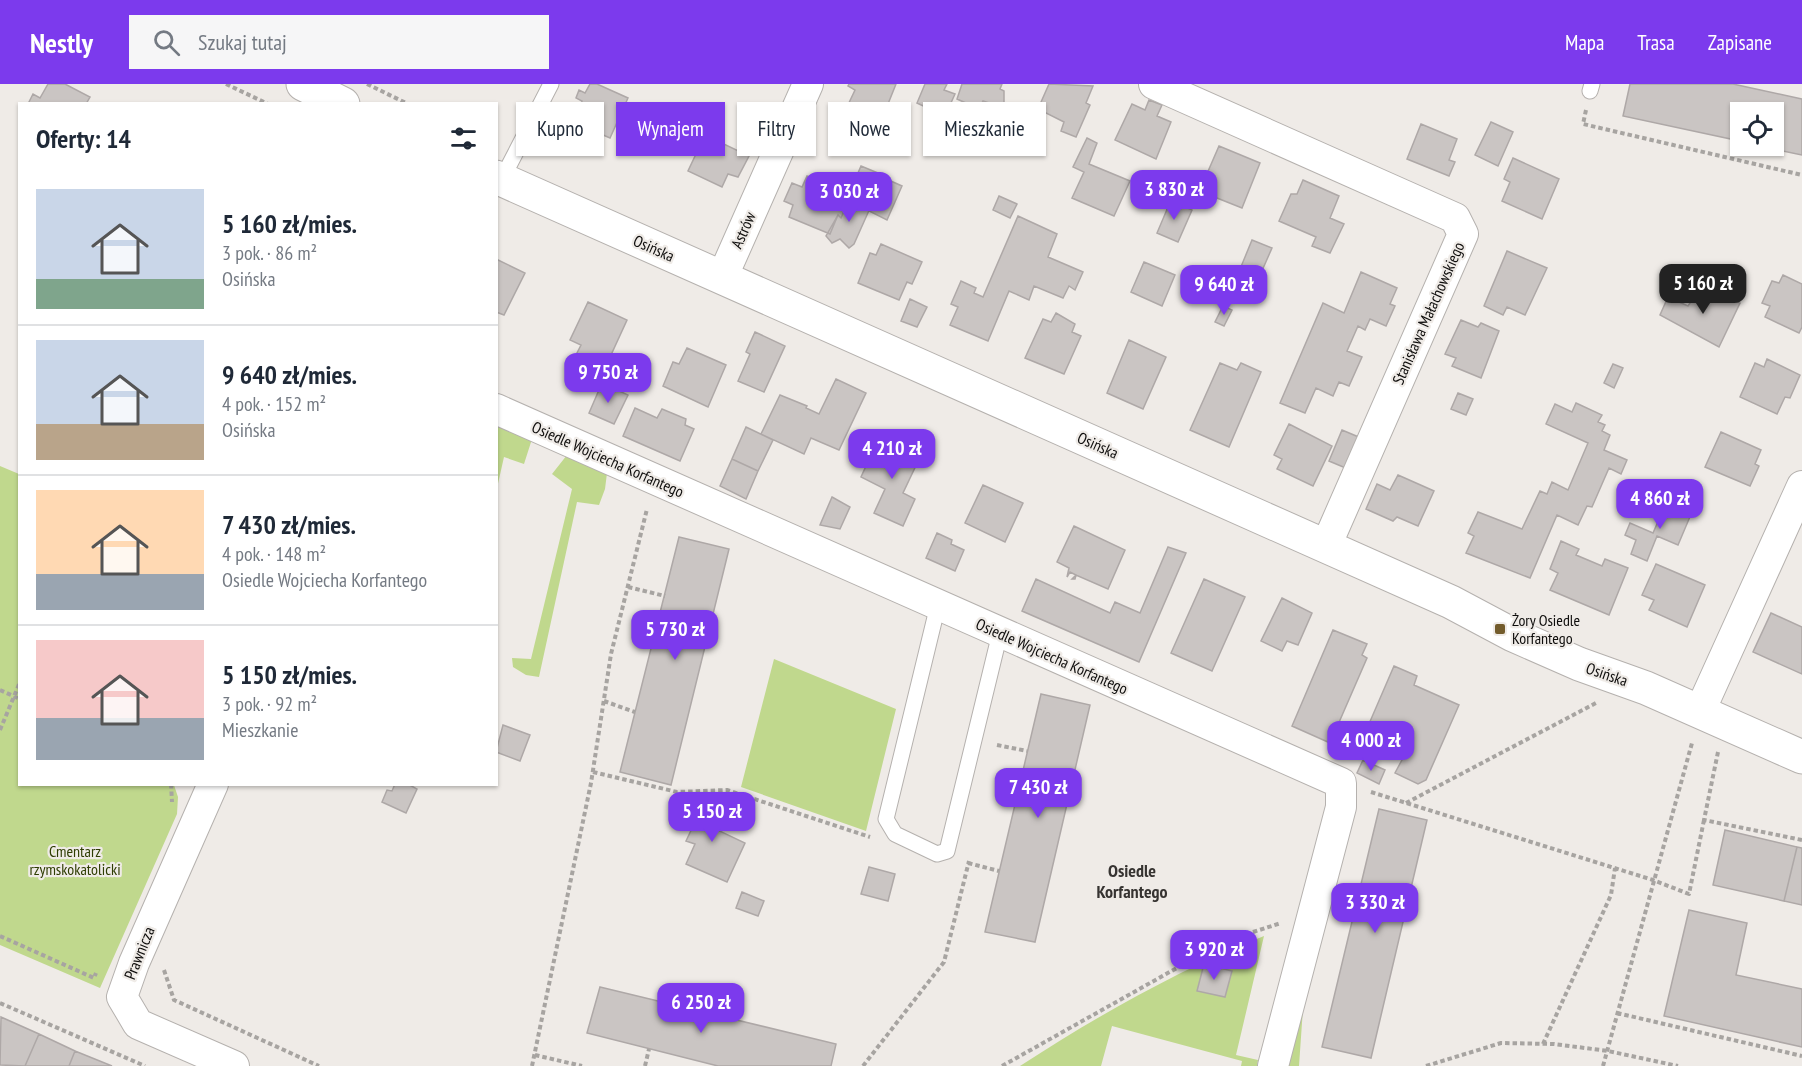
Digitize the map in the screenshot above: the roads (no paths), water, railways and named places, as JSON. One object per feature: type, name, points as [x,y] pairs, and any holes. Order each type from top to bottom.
[{"type":"street","points":[[303,84],[339,102]]},
{"type":"street","name":"Astrów","points":[[722,278],[808,84]]},
{"type":"street","name":"Stanisława Małachowskiego","points":[[1154,84],[1455,218],[1462,234],[1326,546]]},
{"type":"street","name":"Osińska","points":[[499,178],[1451,602],[1513,635],[1579,664],[1646,688],[1802,757]]},
{"type":"street","name":"Osiedle Wojciecha Korfantego","points":[[498,410],[1341,783],[1341,807],[1273,1066]]},
{"type":"street","points":[[1700,711],[1802,486]]},
{"type":"street","name":"Prawnicza","points":[[212,786],[134,963],[122,997],[138,1024],[234,1066]]},
{"type":"lane","points":[[499,178],[551,84]]},
{"type":"lane","points":[[938,605],[886,819],[895,834],[937,854],[947,850],[1000,633]]},
{"type":"place","name":"Żory Osiedle Korfantego","points":[[1500,629]]},
{"type":"district","name":"Osiedle Korfantego","points":[[1132,880]]},
{"type":"park label","name":"Cmentarz rzymskokatolicki","points":[[75,860]]}]
